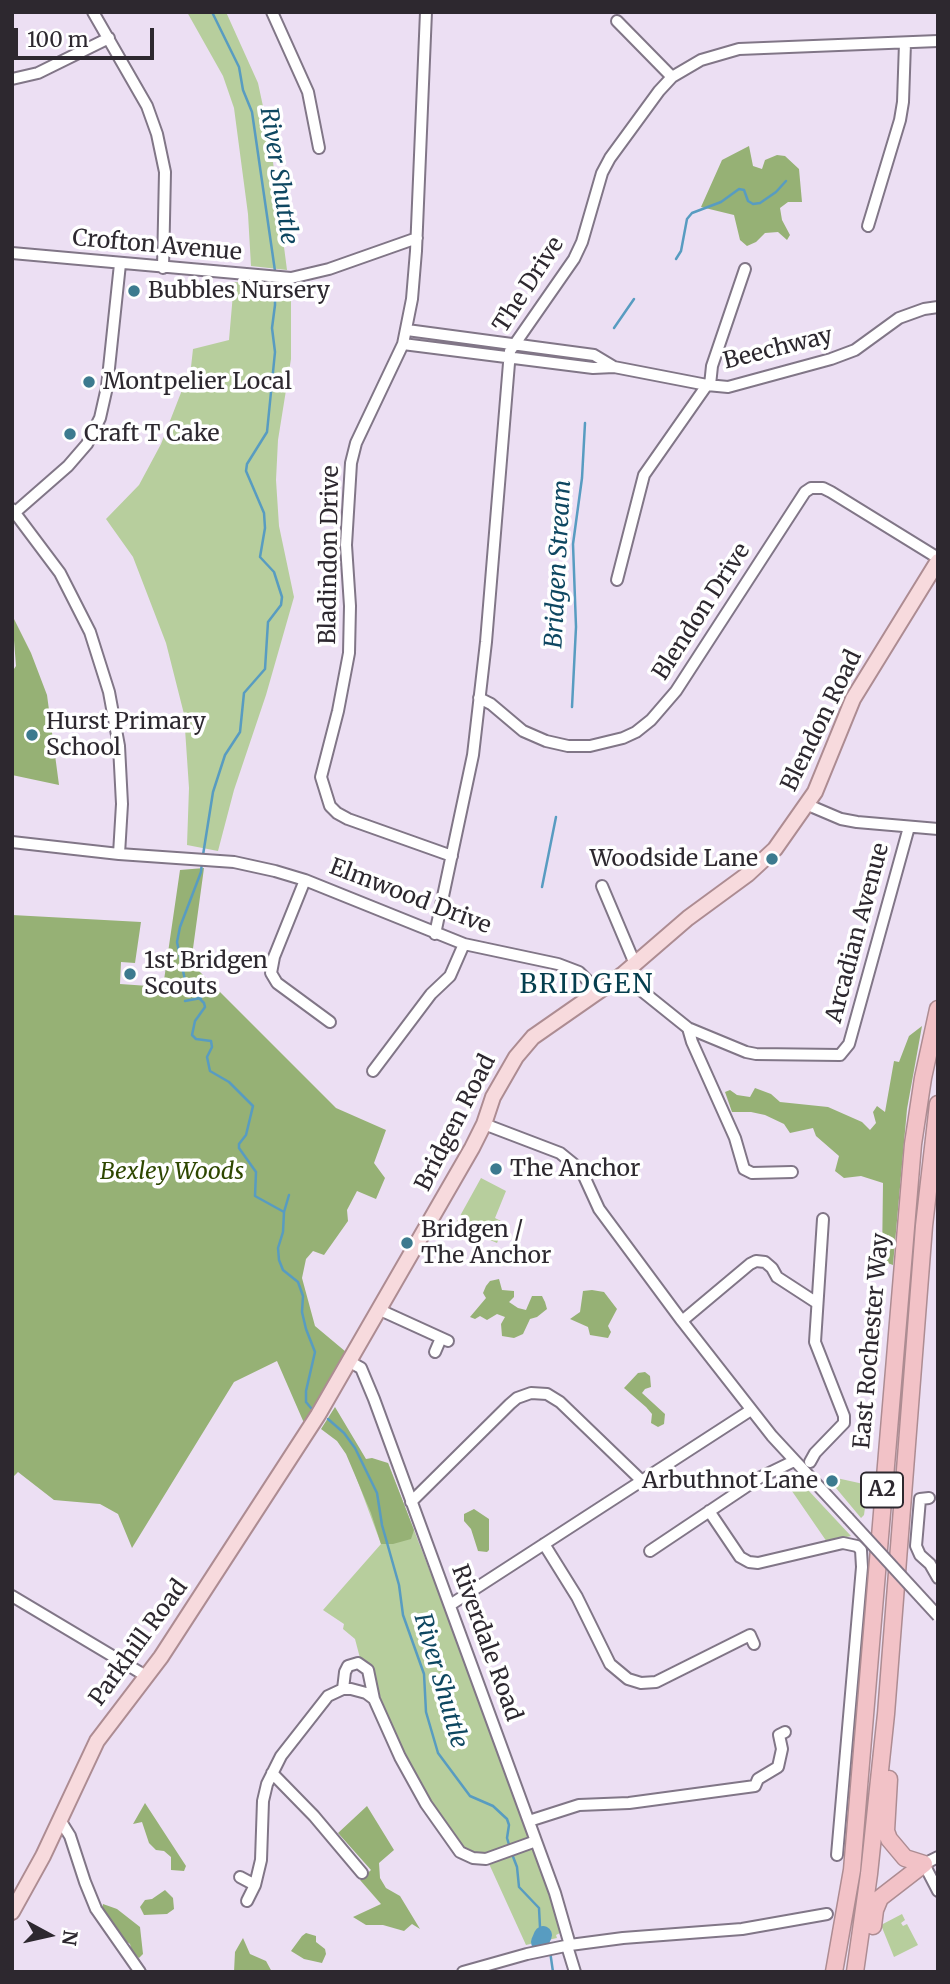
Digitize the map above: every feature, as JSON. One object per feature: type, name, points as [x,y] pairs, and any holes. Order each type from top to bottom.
[{"type":"highway","name":"East Rochester Way","points":[[834,1972],[852,1870],[913,1144],[923,1078],[938,1009]]},
{"type":"highway","name":"East Rochester Way","points":[[855,1972],[869,1874],[886,1714],[922,1239],[938,1104]]},
{"type":"highway","name":"A2","points":[[886,1714],[891,1749],[886,1830],[895,1849],[905,1858],[931,1861]]},
{"type":"highway","points":[[866,1972],[875,1910],[880,1898],[931,1861]]},
{"type":"main road","name":"Blendon Road","points":[[598,991],[622,975],[688,918],[763,861],[808,804],[818,786],[853,699],[938,559]]},
{"type":"main road","name":"Bridgen Road","points":[[321,1410],[484,1124],[498,1087],[518,1054],[533,1037],[598,991]]},
{"type":"main road","name":"Parkhill Road","points":[[12,1912],[37,1868],[97,1741],[146,1676],[239,1539],[321,1410]]},
{"type":"street","points":[[93,12],[147,106],[157,134],[165,172],[163,268]]},
{"type":"street","points":[[272,12],[308,92],[319,148]]},
{"type":"street","name":"Bladindon Drive","points":[[426,12],[412,299],[403,344],[356,443],[351,463],[346,545],[350,606],[349,653],[321,777],[330,806],[337,813],[452,856]]},
{"type":"street","points":[[617,21],[673,76]]},
{"type":"street","points":[[12,79],[38,72],[109,38]]},
{"type":"street","name":"The Drive","points":[[435,934],[468,790],[486,642],[509,358],[514,344],[573,260],[582,242],[602,173],[610,158],[659,90],[673,76],[701,60],[739,49],[938,41]]},
{"type":"street","points":[[868,226],[900,120],[905,43]]},
{"type":"street","name":"Crofton Avenue","points":[[12,253],[291,278],[329,269],[417,238]]},
{"type":"street","points":[[119,854],[119,747],[109,692],[90,632],[60,573],[13,512],[68,466],[87,444],[100,418],[107,387],[120,264]]},
{"type":"street","points":[[403,344],[593,368],[614,367],[709,385],[712,366],[745,269]]},
{"type":"street","name":"Beechway","points":[[617,580],[644,475],[709,385],[728,387],[831,359],[855,349],[899,318],[938,307]]},
{"type":"street","points":[[407,330],[594,355],[614,367]]},
{"type":"street","name":"Blendon Drive","points":[[479,698],[491,704],[523,731],[546,741],[568,746],[590,746],[636,732],[651,720],[676,691],[805,492],[811,488],[823,488],[831,492],[938,559]]},
{"type":"street","points":[[808,804],[844,820],[938,829]]},
{"type":"street","name":"Arcadian Avenue","points":[[622,975],[688,1028],[756,1054],[840,1055],[846,1051],[849,1044],[909,827]]},
{"type":"street","name":"Elmwood Drive","points":[[12,842],[257,866],[305,880],[464,944],[558,964],[579,972],[598,991]]},
{"type":"street","points":[[305,880],[274,957],[271,973],[277,983],[330,1021]]},
{"type":"street","points":[[602,886],[635,964]]},
{"type":"street","points":[[373,1072],[431,995],[450,976],[464,944]]},
{"type":"street","points":[[688,1028],[736,1138],[745,1170],[752,1173],[792,1172]]},
{"type":"street","points":[[484,1124],[560,1153],[576,1166],[583,1174],[599,1209],[751,1410],[794,1461],[938,1616]]},
{"type":"street","points":[[810,1462],[844,1423],[844,1416],[816,1348],[823,1219]]},
{"type":"street","points":[[682,1321],[756,1261],[765,1262],[777,1277],[817,1303]]},
{"type":"street","points":[[380,1310],[444,1340],[435,1352]]},
{"type":"street","name":"Riverdale Road","points":[[350,1362],[361,1368],[450,1605],[555,1893],[575,1972]]},
{"type":"street","points":[[411,1502],[510,1404],[531,1393],[547,1394],[555,1398],[641,1480]]},
{"type":"street","points":[[450,1605],[751,1410]]},
{"type":"street","points":[[650,1551],[759,1478],[794,1461]]},
{"type":"street","points":[[929,1498],[920,1499],[916,1546],[938,1578]]},
{"type":"street","points":[[709,1511],[740,1557],[749,1562],[758,1563],[843,1543],[857,1546],[861,1550],[862,1567],[837,1855]]},
{"type":"street","points":[[544,1544],[577,1597],[610,1664],[628,1679],[641,1683],[656,1682],[750,1635]]},
{"type":"street","points":[[12,1596],[146,1676]]},
{"type":"street","points":[[343,1689],[345,1672],[352,1663],[358,1663],[368,1670],[374,1699],[388,1734],[411,1778],[454,1847],[467,1856],[479,1859],[501,1855],[536,1841]]},
{"type":"street","points":[[247,1901],[255,1885],[261,1860],[263,1801],[281,1756],[328,1696],[343,1689],[358,1690],[374,1699]]},
{"type":"street","points":[[529,1821],[579,1805],[628,1802],[755,1786],[758,1779],[775,1771],[781,1762],[782,1742],[779,1735]]},
{"type":"street","points":[[833,1744],[847,1744]]},
{"type":"street","points":[[272,1773],[314,1816],[355,1870]]},
{"type":"street","points":[[60,1820],[70,1836],[96,1909],[139,1972]]},
{"type":"street","points":[[931,1861],[938,1891]]},
{"type":"street","points":[[240,1877],[255,1885]]},
{"type":"street","points":[[463,1972],[550,1949],[622,1938],[775,1925],[827,1914]]},
{"type":"street","points":[[507,1959],[509,1972]]},
{"type":"green space","points":[[187,12],[226,12],[258,83],[270,139],[287,270],[251,266],[248,214],[234,108],[223,76]]},
{"type":"green space","points":[[749,146],[753,166],[762,169],[765,160],[777,155],[785,156],[799,169],[802,202],[788,202],[780,208],[782,220],[790,235],[787,240],[778,232],[765,233],[747,246],[740,240],[734,215],[701,207],[722,160]]},
{"type":"green space","points":[[234,282],[291,286],[291,359],[278,440],[276,480],[279,526],[294,597],[266,695],[234,790],[218,851],[187,845],[189,788],[184,714],[166,643],[133,557],[106,519],[139,485],[161,444],[191,367],[193,349],[229,340]]},
{"type":"green space","name":"Hurst Primary School","points":[[12,615],[31,653],[47,695],[59,785],[12,775],[12,672],[16,666]]},
{"type":"green space","name":"Bexley Woods","points":[[204,868],[191,963],[336,1108],[386,1130],[374,1163],[385,1178],[376,1199],[357,1191],[347,1210],[348,1221],[324,1255],[313,1251],[306,1259],[302,1278],[315,1326],[346,1352],[304,1423],[277,1361],[234,1382],[132,1548],[118,1514],[100,1504],[54,1500],[18,1472],[12,1478],[12,915],[141,922],[135,963],[121,962],[120,984],[163,987],[180,870]]},
{"type":"green space","points":[[922,1026],[907,1109],[893,1265],[882,1261],[883,1183],[861,1176],[844,1178],[835,1171],[839,1156],[816,1136],[813,1128],[790,1133],[784,1124],[765,1115],[732,1112],[725,1092],[730,1090],[737,1095],[750,1097],[755,1088],[771,1094],[780,1102],[828,1107],[862,1122],[870,1130],[876,1123],[873,1112],[877,1106],[885,1112],[894,1061],[899,1062],[909,1036]]},
{"type":"green space","points":[[481,1178],[506,1191],[495,1218],[505,1223],[497,1243],[455,1225]]},
{"type":"green space","points":[[499,1279],[502,1290],[514,1291],[514,1297],[509,1302],[518,1308],[526,1310],[532,1296],[542,1296],[547,1309],[530,1319],[523,1334],[514,1338],[502,1336],[501,1324],[505,1317],[497,1314],[487,1320],[480,1316],[475,1319],[470,1317],[486,1298],[483,1293],[486,1286],[490,1281]]},
{"type":"green space","points":[[583,1291],[604,1292],[617,1309],[608,1326],[611,1332],[608,1338],[590,1335],[588,1327],[570,1319],[580,1312]]},
{"type":"green space","points":[[645,1372],[650,1376],[651,1387],[642,1393],[665,1414],[664,1424],[658,1427],[651,1423],[652,1414],[646,1407],[624,1388],[638,1373]]},
{"type":"green space","points":[[335,1407],[366,1459],[388,1463],[414,1530],[411,1539],[381,1544],[346,1454],[337,1441],[321,1429]]},
{"type":"green space","points":[[388,1463],[431,1574],[434,1573],[551,1895],[560,1933],[556,1935],[557,1938],[526,1945],[485,1855],[467,1850],[455,1840],[414,1773],[387,1718],[370,1664],[360,1658],[355,1639],[343,1629],[344,1624],[323,1610],[381,1544],[355,1474]]},
{"type":"green space","points":[[784,1474],[794,1475],[851,1536],[827,1542],[785,1481]]},
{"type":"green space","points":[[832,1477],[868,1485],[864,1515],[861,1518],[831,1482]]},
{"type":"green space","points":[[474,1509],[489,1519],[487,1552],[478,1551],[471,1529],[464,1521],[464,1514]]},
{"type":"green space","points":[[145,1803],[186,1866],[184,1871],[171,1870],[171,1857],[164,1851],[156,1850],[149,1843],[142,1822],[133,1824]]},
{"type":"green space","points":[[367,1806],[394,1850],[379,1863],[380,1878],[386,1888],[400,1896],[420,1929],[412,1924],[404,1931],[383,1925],[366,1925],[353,1917],[381,1904],[360,1880],[371,1870],[338,1833]]},
{"type":"green space","points":[[165,1890],[173,1898],[174,1909],[167,1914],[144,1915],[140,1907],[145,1900],[152,1899]]},
{"type":"green space","points":[[103,1904],[117,1909],[140,1927],[143,1954],[139,1958],[132,1952],[130,1944],[120,1937],[102,1908]]},
{"type":"green space","points":[[902,1914],[905,1920],[901,1923],[903,1926],[907,1924],[918,1945],[894,1957],[881,1925]]},
{"type":"green space","points":[[306,1933],[316,1936],[316,1942],[325,1949],[322,1963],[304,1959],[291,1951]]},
{"type":"green space","points":[[243,1938],[250,1954],[266,1961],[272,1972],[234,1972],[235,1952]]},
{"type":"waterway","name":"River Shuttle","points":[[212,12],[239,67],[243,90],[252,112],[275,271]]},
{"type":"waterway","name":"Bridgen Stream","points":[[676,259],[681,251],[687,219],[692,213],[721,202],[739,189],[744,190],[748,201],[753,204],[760,203],[786,181]]},
{"type":"waterway","name":"River Shuttle","points":[[203,855],[213,792],[225,755],[240,732],[244,693],[265,669],[268,622],[281,605],[282,597],[274,572],[260,557],[265,528],[264,513],[246,471],[247,464],[267,432],[275,352],[272,328],[275,278]]},
{"type":"waterway","name":"Bridgen Stream","points":[[614,328],[634,299]]},
{"type":"waterway","name":"Bridgen Stream","points":[[572,707],[576,627],[573,544],[582,478],[585,423]]},
{"type":"waterway","name":"Bridgen Stream","points":[[542,887],[556,817]]},
{"type":"waterway","name":"River Shuttle","points":[[202,861],[201,872],[177,942],[186,985],[205,1007],[195,1021],[192,1035],[196,1039],[211,1041],[212,1047],[207,1057],[210,1071],[229,1082],[253,1106],[246,1135],[239,1148],[256,1172],[255,1196],[284,1212]]},
{"type":"waterway","points":[[185,1001],[201,998]]},
{"type":"waterway","name":"River Shuttle","points":[[289,1195],[278,1248],[279,1260],[283,1270],[298,1282],[303,1296],[302,1312],[315,1352],[306,1391],[306,1402],[311,1408]]},
{"type":"waterway","name":"River Shuttle","points":[[328,1419],[344,1433],[355,1448],[377,1493],[382,1525],[399,1585],[403,1615],[424,1674],[426,1712],[438,1753],[470,1796],[493,1806],[507,1819],[510,1848]]},
{"type":"waterway","name":"River Shuttle","points":[[512,1854],[517,1867],[519,1887],[539,1908],[540,1927],[548,1945]]},
{"type":"waterway","name":"River Shuttle","points":[[540,1942],[543,1935]]},
{"type":"waterway","name":"River Shuttle","points":[[550,1951],[553,1972]]},
{"type":"place","name":"Bubbles Nursery","points":[[134,291]]},
{"type":"place","name":"Montpelier Local","points":[[89,382]]},
{"type":"place","name":"Craft T Cake","points":[[70,434]]},
{"type":"place","name":"Hurst Primary School","points":[[32,735]]},
{"type":"place","name":"Woodside Lane","points":[[772,859]]},
{"type":"place","name":"1st Bridgen Scouts","points":[[130,974]]},
{"type":"place","name":"The Anchor","points":[[496,1169]]},
{"type":"place","name":"Bridgen / The Anchor","points":[[407,1243]]},
{"type":"place","name":"Arbuthnot Lane","points":[[832,1481]]},
{"type":"district","name":"BRIDGEN","points":[[587,986]]}]
